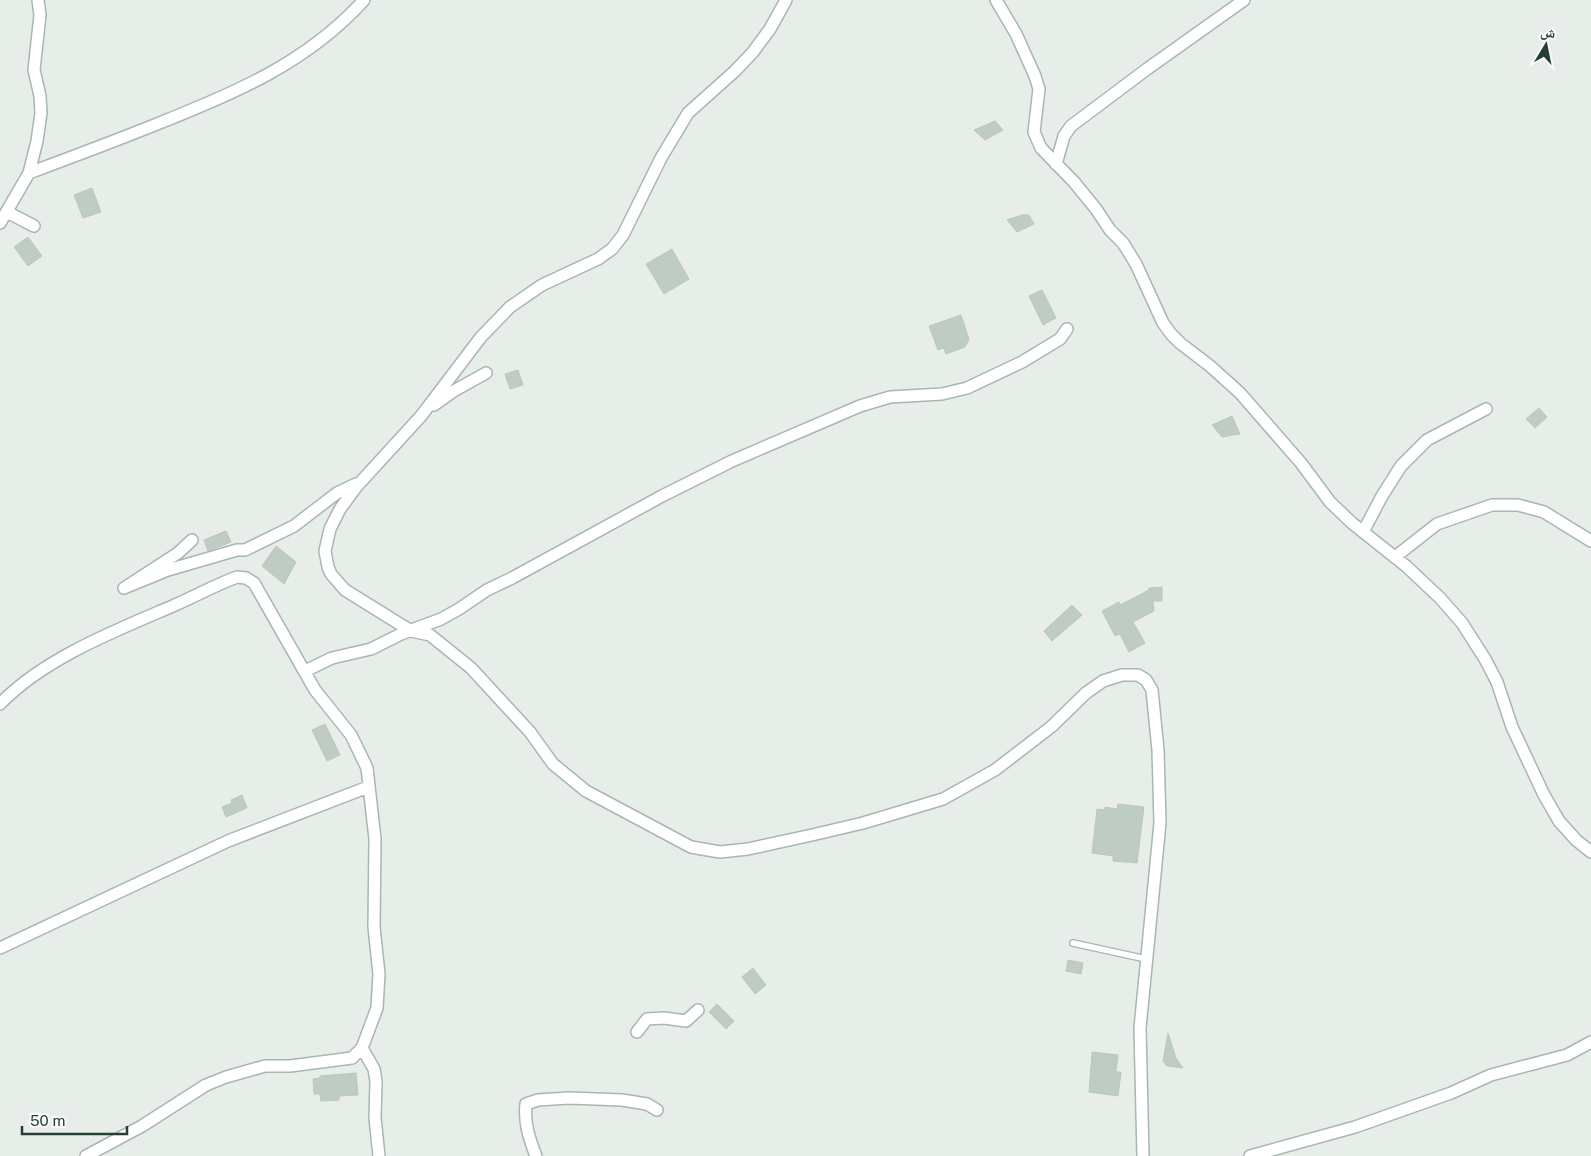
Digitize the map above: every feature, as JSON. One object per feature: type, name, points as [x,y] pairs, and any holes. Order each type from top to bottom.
[{"type":"street","points":[[0,223],[29,173],[37,141],[41,114],[40,96],[34,70],[40,15],[38,0]]},
{"type":"street","points":[[29,173],[100,147],[242,90],[270,75],[313,47],[364,0]]},
{"type":"street","points":[[786,0],[770,29],[753,52],[735,71],[688,113],[661,158],[623,236],[612,250],[598,259],[542,285],[510,307],[481,336],[421,416],[360,482],[340,509],[330,528],[325,551],[328,567],[331,574],[345,590],[411,631],[430,635],[471,668],[530,732],[553,764],[586,791],[691,847],[720,852],[748,849],[863,823],[943,799],[995,770],[1051,727],[1086,693],[1103,681],[1114,676],[1130,674],[1142,677],[1150,684],[1152,690],[1158,750],[1160,823],[1140,1028],[1143,1156]]},
{"type":"street","points":[[996,0],[1016,34],[1039,89],[1034,132],[1040,148],[1074,182],[1110,230],[1123,243],[1136,264],[1163,323],[1171,334],[1240,393],[1301,463],[1330,502],[1440,598],[1467,630],[1497,682],[1512,728],[1544,795],[1559,821],[1576,840],[1591,852]]},
{"type":"street","points":[[1056,164],[1064,136],[1071,126],[1244,0]]},
{"type":"street","points":[[7,212],[34,226]]},
{"type":"street","points":[[305,672],[332,658],[371,649],[401,634],[428,625],[460,609],[487,590],[662,496],[732,461],[860,406],[890,398],[942,394],[967,388],[1022,362],[1060,339],[1067,329]]},
{"type":"street","points":[[421,416],[452,392],[486,373]]},
{"type":"street","points":[[1363,532],[1401,466],[1427,440],[1486,409]]},
{"type":"street","points":[[192,540],[178,553],[124,588],[168,570],[237,550],[245,550],[294,526],[337,494],[360,482]]},
{"type":"street","points":[[1394,557],[1437,524],[1492,505],[1518,506],[1544,512],[1591,541]]},
{"type":"street","points":[[0,704],[20,685],[72,653],[108,634],[237,577],[246,578],[254,583],[315,690],[351,735],[367,768],[374,839],[374,927],[379,974],[377,1008],[362,1048],[352,1058],[290,1066],[265,1066],[226,1077],[206,1085],[142,1126],[86,1156]]},
{"type":"street","points":[[0,948],[228,841],[368,787]]},
{"type":"street","points":[[637,1032],[647,1020],[664,1018],[686,1020],[698,1010]]},
{"type":"street","points":[[1250,1156],[1355,1127],[1451,1093],[1491,1075],[1567,1055],[1591,1042]]},
{"type":"street","points":[[362,1048],[374,1069],[375,1118],[380,1156]]},
{"type":"street","points":[[536,1156],[529,1139],[525,1116],[526,1104],[538,1100],[569,1098],[622,1100],[647,1104],[657,1110]]},
{"type":"lane","points":[[1073,943],[1146,959]]},
{"type":"building","points":[[995,121],[1003,130],[985,140],[974,130]]},
{"type":"building","points":[[92,188],[101,212],[83,218],[74,195]]},
{"type":"building","points":[[1022,215],[1029,215],[1034,224],[1017,232],[1007,220]]},
{"type":"building","points":[[28,237],[42,256],[28,266],[14,247]]},
{"type":"building","points":[[672,249],[689,279],[664,294],[646,264]]},
{"type":"building","points":[[1042,290],[1056,318],[1043,325],[1029,296]]},
{"type":"building","points":[[961,315],[969,339],[965,347],[946,354],[944,348],[938,350],[929,326]]},
{"type":"building","points":[[518,370],[523,385],[510,389],[505,374]]},
{"type":"building","points":[[1539,408],[1547,417],[1535,428],[1526,419]]},
{"type":"building","points":[[1232,416],[1240,434],[1222,437],[1212,425]]},
{"type":"building","points":[[226,531],[231,542],[208,551],[204,540]]},
{"type":"building","points":[[276,546],[296,562],[284,584],[262,566]]},
{"type":"building","points":[[1162,587],[1162,601],[1153,601],[1154,611],[1133,622],[1145,643],[1129,652],[1120,634],[1115,636],[1102,611],[1119,602],[1120,605],[1149,590],[1149,588]]},
{"type":"building","points":[[1072,605],[1082,615],[1052,641],[1044,631]]},
{"type":"building","points":[[325,724],[340,755],[327,761],[312,730]]},
{"type":"building","points":[[242,795],[247,808],[226,817],[222,807],[232,803],[231,800]]},
{"type":"building","points":[[1118,804],[1144,807],[1137,863],[1113,861],[1113,856],[1092,853],[1097,809],[1105,810],[1105,807],[1117,809]]},
{"type":"building","points":[[1068,960],[1083,963],[1081,974],[1066,971]]},
{"type":"building","points":[[753,968],[766,985],[755,994],[742,977]]},
{"type":"building","points":[[717,1004],[734,1021],[726,1029],[709,1012]]},
{"type":"building","points":[[1168,1033],[1176,1058],[1183,1068],[1167,1066],[1163,1061]]},
{"type":"building","points":[[1092,1052],[1118,1055],[1116,1072],[1121,1072],[1118,1096],[1089,1092]]},
{"type":"building","points":[[356,1073],[358,1095],[339,1096],[339,1100],[321,1101],[320,1094],[314,1094],[313,1079],[320,1078],[320,1076]]}]
